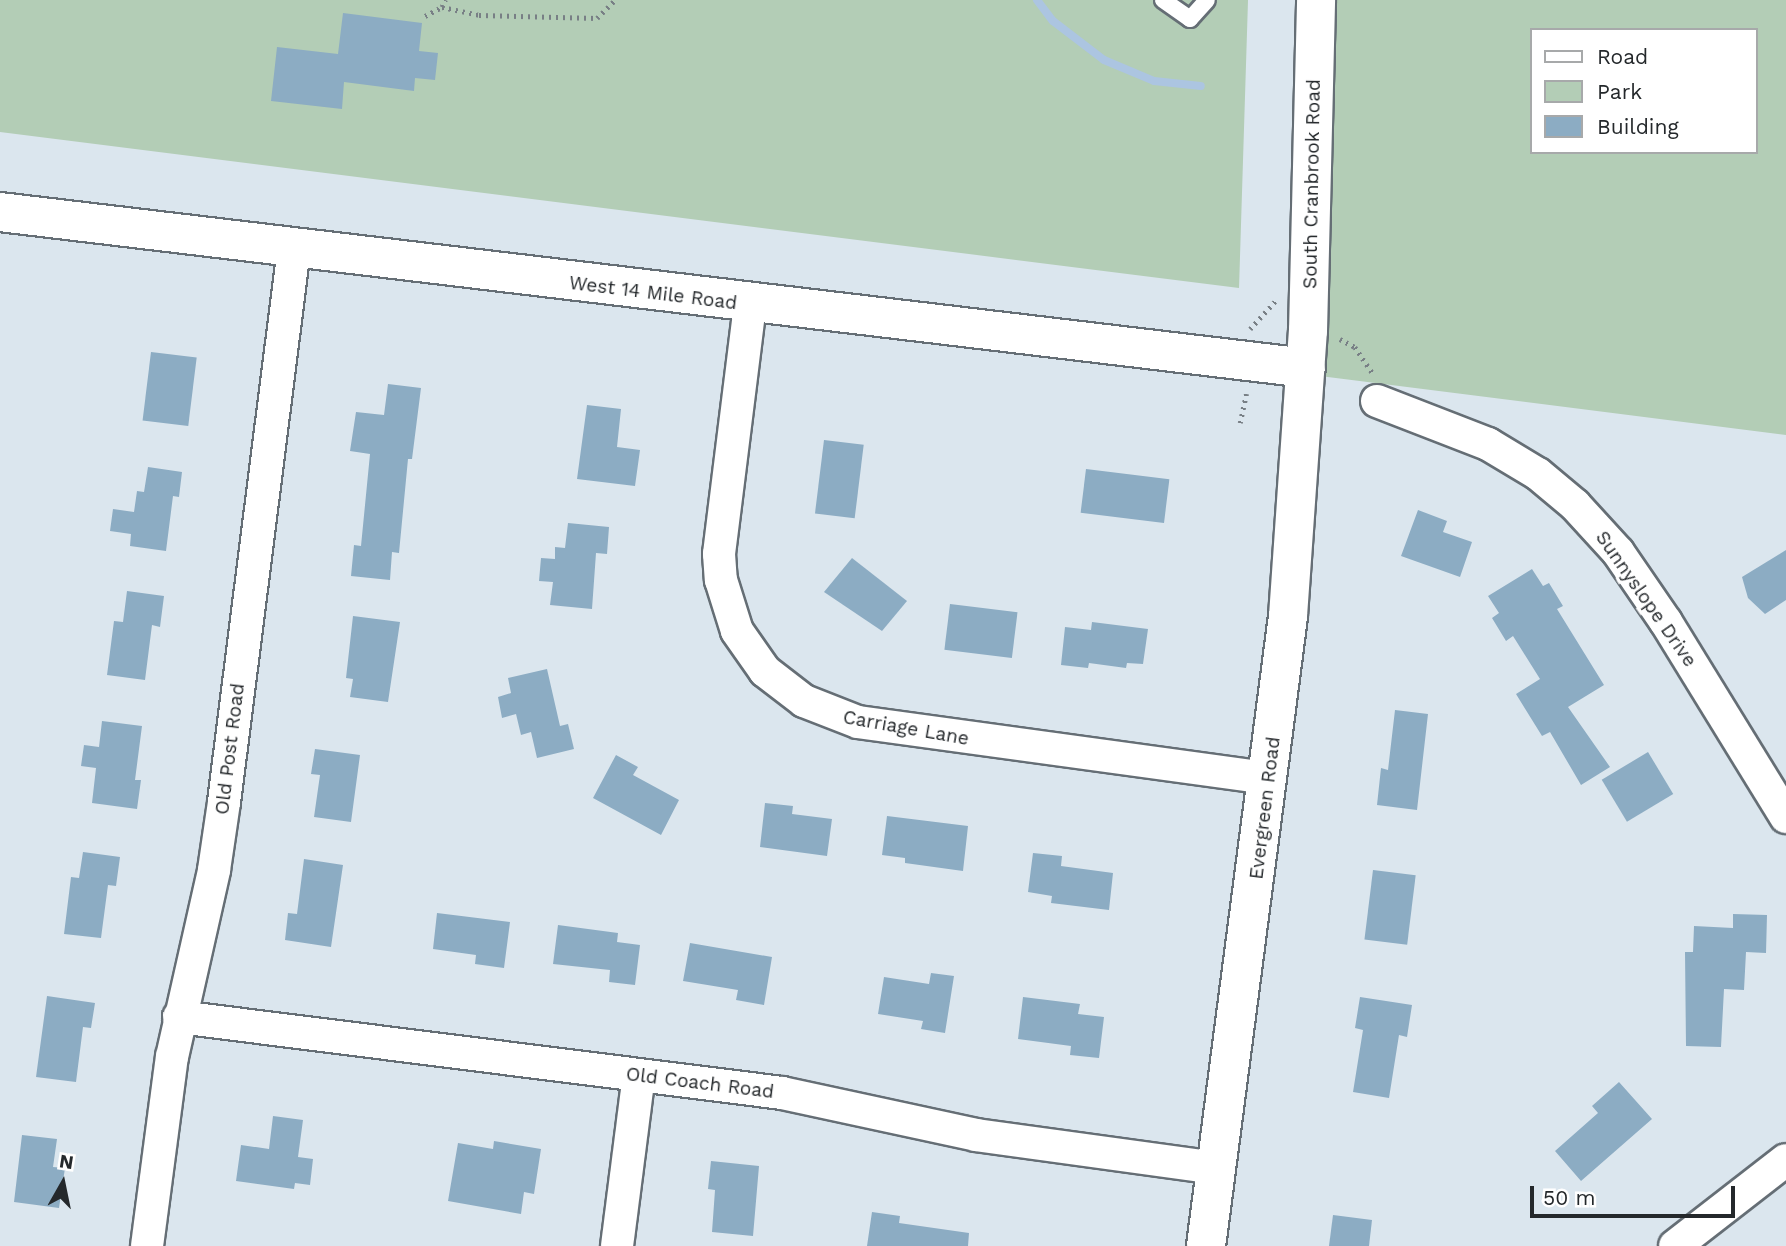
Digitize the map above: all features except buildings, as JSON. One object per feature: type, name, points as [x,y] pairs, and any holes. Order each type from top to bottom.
[{"type":"street","name":"South Cranbrook Road","points":[[1306,368],[1316,0]]},
{"type":"street","name":"West 14 Mile Road","points":[[0,212],[750,305],[1306,368]]},
{"type":"street","name":"Old Post Road","points":[[147,1246],[179,1017],[214,870],[294,249]]},
{"type":"street","name":"Carriage Lane","points":[[750,305],[720,529],[721,580],[748,651],[783,688],[832,715],[881,727],[1269,778]]},
{"type":"street","name":"Evergreen Road","points":[[1206,1246],[1269,778],[1287,616],[1306,368]]},
{"type":"street","name":"Sunnyslope Drive","points":[[1377,401],[1488,444],[1538,474],[1575,505],[1618,552],[1666,622],[1786,817]]},
{"type":"street","name":"Old Coach Road","points":[[179,1017],[782,1093],[976,1135],[1217,1168]]},
{"type":"street","points":[[617,1246],[639,1075]]},
{"type":"street","points":[[1675,1246],[1786,1160]]},
{"type":"lane","points":[[1163,0],[1190,19],[1207,0]]},
{"type":"path","points":[[425,16],[442,7],[445,0]]},
{"type":"path","points":[[442,7],[479,15],[597,18],[615,0]]},
{"type":"path","points":[[1308,331],[1355,346],[1379,381],[1377,401]]},
{"type":"path","points":[[1240,423],[1245,400]]},
{"type":"green space","points":[[0,0],[1248,0],[1239,288],[0,132]]},
{"type":"green space","points":[[1323,0],[1786,0],[1786,435],[1312,375]]},
{"type":"waterway","points":[[1037,0],[1053,21],[1104,60],[1154,81],[1201,86]]}]
